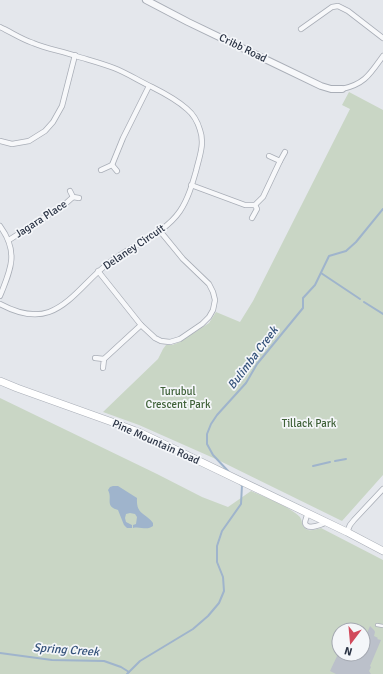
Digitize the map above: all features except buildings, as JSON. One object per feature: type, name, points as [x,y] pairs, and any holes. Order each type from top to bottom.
[{"type":"main road","name":"Pine Mountain Road","points":[[0,381],[127,427],[327,522],[383,551]]},
{"type":"street","name":"Cribb Road","points":[[146,0],[320,86],[331,89],[342,89]]},
{"type":"street","points":[[301,29],[332,7],[338,6],[348,11],[383,38]]},
{"type":"street","name":"Delaney Circuit","points":[[0,27],[33,43],[114,68],[170,96],[189,110],[200,130],[202,144],[192,185],[186,200],[180,211],[160,231],[115,258],[98,271],[60,307],[50,312],[42,314],[27,314],[0,304]]},
{"type":"street","points":[[0,141],[12,144],[29,141],[44,132],[53,122],[62,106],[76,56]]},
{"type":"street","points":[[342,89],[351,87],[360,82],[370,73],[383,56]]},
{"type":"street","points":[[100,170],[112,165],[123,138],[149,86]]},
{"type":"street","points":[[192,185],[245,206],[255,205],[263,197],[285,152]]},
{"type":"street","points":[[269,156],[280,161]]},
{"type":"street","points":[[112,165],[117,171]]},
{"type":"street","name":"Jagara Place","points":[[70,191],[73,197]]},
{"type":"street","name":"Jagara Place","points":[[9,240],[73,197],[79,198]]},
{"type":"street","points":[[252,218],[257,209],[255,205]]},
{"type":"street","points":[[0,226],[9,240],[12,259],[10,272],[0,296]]},
{"type":"street","points":[[98,271],[141,325],[154,338],[161,341],[170,342],[180,339],[202,324],[209,317],[213,310],[215,300],[213,292],[208,284],[183,259],[160,231]]},
{"type":"street","points":[[103,368],[104,359],[141,325]]},
{"type":"street","points":[[95,358],[104,359]]},
{"type":"street","points":[[347,532],[354,520],[383,489]]},
{"type":"street","points":[[308,513],[306,520],[307,526],[314,527],[327,522]]},
{"type":"lane","points":[[377,625],[383,626]]},
{"type":"green space","points":[[349,92],[383,110],[383,475],[342,521],[218,460],[139,425],[103,412],[158,359],[166,345],[172,345],[180,342],[209,323],[216,312],[240,322],[253,301],[350,109],[342,105]]},
{"type":"green space","points":[[0,398],[202,497],[228,507],[251,491],[294,512],[299,516],[304,528],[313,530],[321,528],[383,560],[383,674],[0,674]]},
{"type":"water","points":[[113,486],[118,486],[137,498],[138,508],[150,519],[153,526],[148,528],[133,528],[133,525],[136,524],[137,517],[135,514],[130,513],[126,514],[125,518],[126,522],[132,525],[132,528],[127,528],[124,525],[118,510],[110,504],[108,490]]},
{"type":"waterway","name":"Bulimba Creek","points":[[229,472],[213,455],[207,444],[207,434],[211,424],[217,415],[246,383],[257,364],[303,308],[303,298],[315,285],[329,256],[346,251],[356,242],[383,209]]},
{"type":"waterway","points":[[321,273],[360,299]]},
{"type":"waterway","points":[[364,302],[383,314]]},
{"type":"waterway","points":[[335,461],[346,459]]},
{"type":"waterway","points":[[313,466],[330,462]]},
{"type":"waterway","name":"Bulimba Creek","points":[[127,674],[140,661],[193,629],[208,616],[219,603],[224,591],[223,577],[217,562],[217,546],[222,531],[241,504],[242,485],[240,484]]},
{"type":"waterway","name":"Spring Creek","points":[[0,653],[52,660],[104,661],[121,667],[129,672]]},
{"type":"park label","name":"Turubul Crescent Park","points":[[178,397]]},
{"type":"park label","name":"Tillack Park","points":[[309,423]]}]
